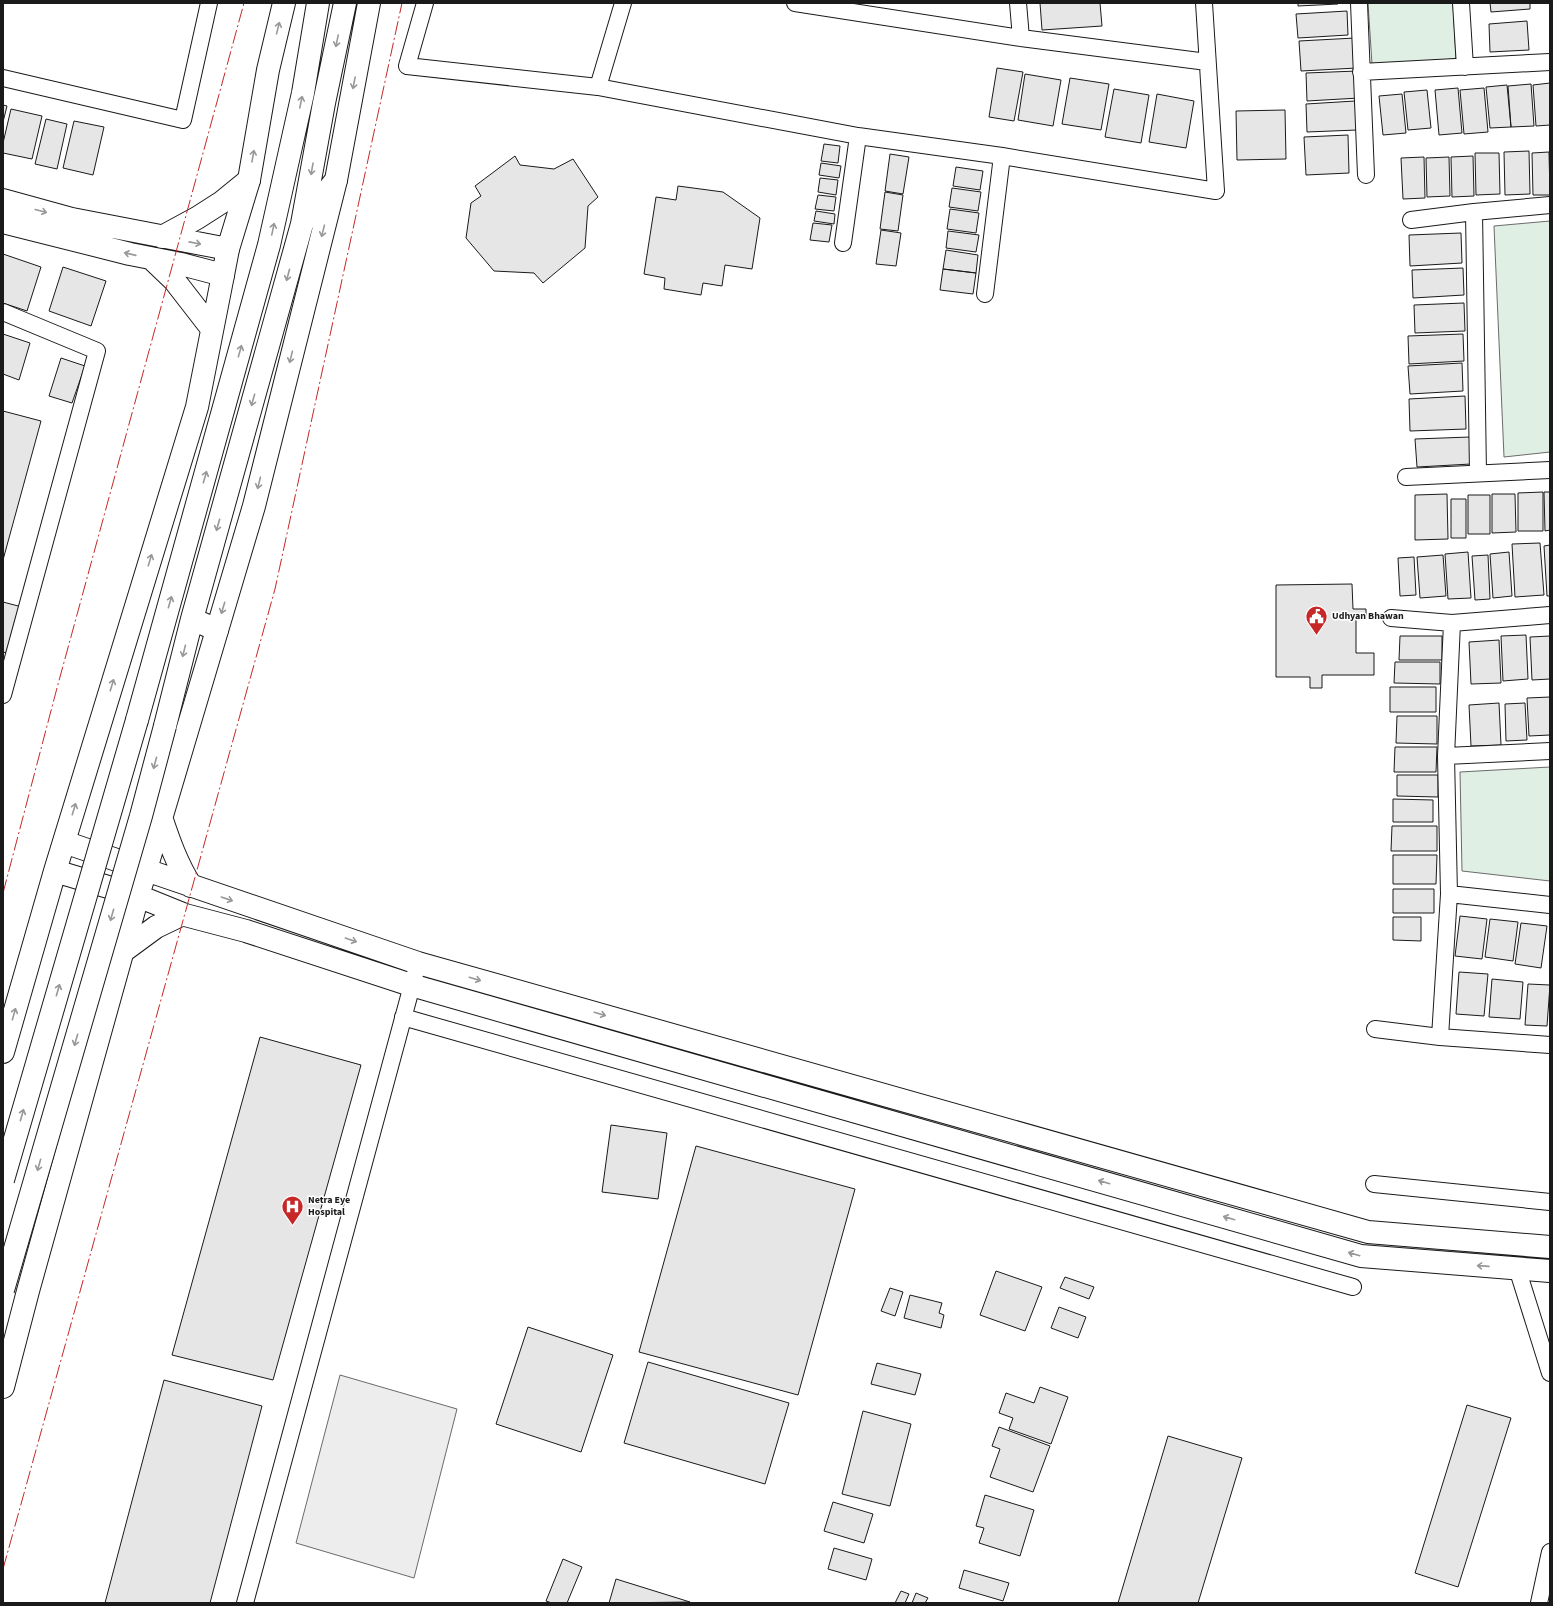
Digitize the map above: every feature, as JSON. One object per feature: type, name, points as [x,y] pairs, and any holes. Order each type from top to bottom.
[{"type":"main road","points":[[3,1052],[55,871],[197,407],[228,249],[249,180],[268,70],[284,3]]},
{"type":"main road","points":[[3,1180],[137,720],[269,245],[303,93],[318,3]]},
{"type":"main road","points":[[3,1290],[138,824],[192,619],[302,224],[324,103],[345,3]]},
{"type":"main road","points":[[3,1387],[28,1291],[122,952],[254,506],[336,180],[369,3]]},
{"type":"main road","points":[[162,237],[197,218],[222,202],[249,180]]},
{"type":"main road","points":[[302,224],[336,180]]},
{"type":"main road","points":[[3,200],[72,219],[228,249]]},
{"type":"main road","points":[[3,222],[130,254],[223,275]]},
{"type":"main road","points":[[151,258],[174,280],[212,329]]},
{"type":"main road","points":[[192,619],[217,630]]},
{"type":"main road","points":[[161,817],[174,855],[190,886]]},
{"type":"main road","points":[[64,842],[146,869],[190,886],[418,962],[1368,1232],[1550,1247]]},
{"type":"main road","points":[[55,871],[138,896],[183,914],[246,931],[411,985],[1361,1256],[1550,1271]]},
{"type":"main road","points":[[122,952],[156,927],[183,914]]},
{"type":"street","points":[[3,78],[183,120],[209,3]]},
{"type":"street","points":[[425,3],[406,66],[598,87],[858,136],[1002,156],[1216,191],[1204,3]]},
{"type":"street","points":[[598,87],[624,3]]},
{"type":"street","points":[[794,3],[823,5],[1021,38],[1207,62]]},
{"type":"street","points":[[1018,3],[1021,38]]},
{"type":"street","points":[[1359,3],[1366,175]]},
{"type":"street","points":[[1462,3],[1465,66]]},
{"type":"street","points":[[1361,72],[1550,62]]},
{"type":"street","points":[[842,243],[858,136]]},
{"type":"street","points":[[985,294],[1002,156]]},
{"type":"street","points":[[1411,220],[1550,205]]},
{"type":"street","points":[[1474,212],[1478,473]]},
{"type":"street","points":[[3,312],[98,351],[6,669],[3,696]]},
{"type":"street","points":[[1406,477],[1550,470]]},
{"type":"street","points":[[1391,618],[1452,623],[1550,614]]},
{"type":"street","points":[[1440,1037],[1449,894],[1446,756],[1452,623]]},
{"type":"street","points":[[1446,756],[1550,751]]},
{"type":"street","points":[[1449,894],[1550,905]]},
{"type":"street","points":[[245,1603],[418,962]]},
{"type":"street","points":[[403,1017],[1353,1287]]},
{"type":"street","points":[[1375,1029],[1440,1037],[1550,1045]]},
{"type":"street","points":[[1374,1184],[1550,1202]]},
{"type":"street","points":[[1516,1268],[1550,1373]]},
{"type":"street","points":[[1539,1603],[1550,1552]]},
{"type":"green space","points":[[1368,3],[1453,3],[1456,59],[1372,64]]},
{"type":"green space","points":[[1550,221],[1550,452],[1504,457],[1494,226]]},
{"type":"green space","points":[[1550,767],[1550,881],[1462,871],[1460,772]]},
{"type":"shaded area","points":[[340,1375],[457,1409],[414,1578],[296,1543]]},
{"type":"building","points":[[1040,3],[1100,3],[1102,26],[1042,30]]},
{"type":"building","points":[[1298,3],[1338,3],[1338,4],[1298,6]]},
{"type":"building","points":[[1490,3],[1530,3],[1530,9],[1491,12]]},
{"type":"building","points":[[1347,11],[1348,35],[1298,38],[1296,14]]},
{"type":"building","points":[[1527,21],[1529,50],[1490,52],[1489,24]]},
{"type":"building","points":[[1355,38],[1357,68],[1301,71],[1299,41]]},
{"type":"building","points":[[997,68],[1023,72],[1014,121],[989,117]]},
{"type":"building","points":[[1357,71],[1359,98],[1307,101],[1306,73]]},
{"type":"building","points":[[1025,74],[1061,80],[1053,126],[1018,120]]},
{"type":"building","points":[[1070,78],[1109,84],[1101,130],[1062,124]]},
{"type":"building","points":[[1550,83],[1550,125],[1536,126],[1533,85]]},
{"type":"building","points":[[1531,84],[1534,126],[1511,127],[1508,86]]},
{"type":"building","points":[[1507,85],[1511,127],[1490,128],[1486,87]]},
{"type":"building","points":[[1458,88],[1462,133],[1439,135],[1435,90]]},
{"type":"building","points":[[1484,88],[1488,132],[1464,134],[1460,90]]},
{"type":"building","points":[[1114,89],[1149,95],[1141,143],[1105,137]]},
{"type":"building","points":[[1427,90],[1431,128],[1408,130],[1404,92]]},
{"type":"building","points":[[1157,94],[1194,101],[1186,148],[1149,142]]},
{"type":"building","points":[[1402,94],[1406,133],[1383,135],[1379,96]]},
{"type":"building","points":[[1355,101],[1357,130],[1307,132],[1306,104]]},
{"type":"building","points":[[3,105],[7,106],[3,122]]},
{"type":"building","points":[[11,109],[42,116],[32,159],[3,153],[3,143]]},
{"type":"building","points":[[1285,110],[1286,159],[1237,160],[1236,111]]},
{"type":"building","points":[[46,119],[67,124],[57,169],[35,164]]},
{"type":"building","points":[[74,121],[104,127],[93,175],[63,168]]},
{"type":"building","points":[[1348,135],[1349,173],[1306,175],[1304,137]]},
{"type":"building","points":[[824,144],[840,146],[838,163],[821,161]]},
{"type":"building","points":[[1529,151],[1530,194],[1505,195],[1504,152]]},
{"type":"building","points":[[1549,152],[1550,195],[1533,195],[1532,153]]},
{"type":"building","points":[[1475,153],[1499,153],[1500,194],[1476,195]]},
{"type":"building","points":[[890,154],[909,157],[903,194],[885,191]]},
{"type":"building","points":[[515,156],[520,165],[554,169],[573,159],[598,197],[588,206],[585,248],[543,283],[534,273],[494,271],[466,238],[471,203],[481,196],[475,186]]},
{"type":"building","points":[[1473,156],[1474,196],[1452,197],[1451,157]]},
{"type":"building","points":[[1424,157],[1425,198],[1403,199],[1401,158]]},
{"type":"building","points":[[1449,157],[1450,196],[1427,197],[1426,158]]},
{"type":"building","points":[[821,163],[841,166],[839,178],[819,175]]},
{"type":"building","points":[[956,167],[983,171],[980,190],[953,186]]},
{"type":"building","points":[[820,178],[838,180],[836,195],[818,192]]},
{"type":"building","points":[[678,186],[723,192],[760,218],[752,269],[725,265],[722,286],[703,283],[701,295],[664,289],[665,278],[644,274],[656,197],[676,200]]},
{"type":"building","points":[[952,188],[981,192],[978,211],[949,207]]},
{"type":"building","points":[[885,192],[903,195],[898,231],[880,229]]},
{"type":"building","points":[[818,195],[836,197],[834,211],[815,209]]},
{"type":"building","points":[[950,209],[979,213],[976,233],[947,229]]},
{"type":"building","points":[[816,211],[835,214],[834,224],[814,221]]},
{"type":"building","points":[[813,223],[832,225],[829,242],[810,240]]},
{"type":"building","points":[[881,230],[901,233],[896,266],[876,264]]},
{"type":"building","points":[[948,231],[979,235],[976,252],[946,248]]},
{"type":"building","points":[[1461,233],[1462,263],[1410,266],[1409,235]]},
{"type":"building","points":[[946,250],[978,255],[976,273],[943,269]]},
{"type":"building","points":[[3,254],[41,267],[27,311],[3,303]]},
{"type":"building","points":[[63,267],[106,281],[91,326],[49,311]]},
{"type":"building","points":[[1463,268],[1464,295],[1413,298],[1412,270]]},
{"type":"building","points":[[943,269],[976,273],[973,294],[940,290]]},
{"type":"building","points":[[1464,303],[1465,331],[1415,333],[1414,305]]},
{"type":"building","points":[[3,334],[30,343],[19,380],[3,374]]},
{"type":"building","points":[[1463,334],[1464,361],[1409,364],[1408,336]]},
{"type":"building","points":[[61,358],[85,366],[72,403],[49,396]]},
{"type":"building","points":[[1462,363],[1463,391],[1410,394],[1408,366]]},
{"type":"building","points":[[1465,396],[1466,429],[1410,431],[1409,399]]},
{"type":"building","points":[[3,411],[41,421],[3,560]]},
{"type":"building","points":[[1470,437],[1471,464],[1417,467],[1415,439]]},
{"type":"building","points":[[1543,492],[1543,531],[1518,531],[1518,493]]},
{"type":"building","points":[[1544,492],[1550,492],[1550,530],[1545,531]]},
{"type":"building","points":[[1447,494],[1448,539],[1415,540],[1415,495]]},
{"type":"building","points":[[1492,494],[1515,494],[1516,532],[1492,533]]},
{"type":"building","points":[[1468,495],[1490,495],[1490,534],[1468,534]]},
{"type":"building","points":[[1451,499],[1466,499],[1466,538],[1451,538]]},
{"type":"building","points":[[1540,543],[1544,595],[1515,597],[1512,544]]},
{"type":"building","points":[[1550,545],[1550,596],[1547,596],[1544,546]]},
{"type":"building","points":[[1468,552],[1471,598],[1448,599],[1445,554]]},
{"type":"building","points":[[1509,552],[1512,596],[1493,598],[1490,554]]},
{"type":"building","points":[[1443,555],[1446,596],[1420,598],[1417,557]]},
{"type":"building","points":[[1488,555],[1490,599],[1475,600],[1472,556]]},
{"type":"building","points":[[1414,557],[1416,595],[1400,596],[1398,558]]},
{"type":"building","name":"Udhyan Bhawan","points":[[1352,584],[1353,609],[1366,609],[1366,618],[1356,618],[1356,653],[1374,653],[1374,675],[1322,675],[1322,688],[1310,688],[1310,677],[1276,677],[1276,585]]},
{"type":"building","points":[[3,602],[22,607],[10,654],[3,652]]},
{"type":"building","points":[[1526,635],[1528,679],[1503,681],[1501,636]]},
{"type":"building","points":[[1400,636],[1442,636],[1442,660],[1399,660]]},
{"type":"building","points":[[1550,636],[1550,679],[1532,680],[1530,637]]},
{"type":"building","points":[[1499,640],[1501,683],[1471,684],[1469,642]]},
{"type":"building","points":[[1395,662],[1440,662],[1440,684],[1394,683]]},
{"type":"building","points":[[1390,687],[1436,687],[1436,712],[1390,712]]},
{"type":"building","points":[[1550,697],[1550,735],[1529,736],[1527,698]]},
{"type":"building","points":[[1499,703],[1501,745],[1471,746],[1469,705]]},
{"type":"building","points":[[1525,703],[1527,740],[1506,741],[1505,704]]},
{"type":"building","points":[[1397,716],[1437,716],[1437,744],[1396,743]]},
{"type":"building","points":[[1395,747],[1437,747],[1436,772],[1394,772]]},
{"type":"building","points":[[1397,775],[1438,775],[1438,797],[1397,796]]},
{"type":"building","points":[[1393,799],[1433,800],[1433,822],[1393,822]]},
{"type":"building","points":[[1392,826],[1437,826],[1437,851],[1391,851]]},
{"type":"building","points":[[1393,855],[1437,855],[1436,884],[1393,884]]},
{"type":"building","points":[[1393,889],[1434,889],[1434,913],[1393,913]]},
{"type":"building","points":[[1460,916],[1487,919],[1482,959],[1455,956]]},
{"type":"building","points":[[1393,917],[1421,917],[1421,941],[1393,940]]},
{"type":"building","points":[[1490,919],[1518,922],[1513,961],[1485,957]]},
{"type":"building","points":[[1521,923],[1547,926],[1541,968],[1515,964]]},
{"type":"building","points":[[1459,972],[1488,974],[1484,1016],[1456,1014]]},
{"type":"building","points":[[1492,979],[1523,982],[1520,1019],[1489,1017]]},
{"type":"building","points":[[1528,984],[1550,985],[1547,1026],[1525,1025]]},
{"type":"building","points":[[260,1037],[361,1065],[273,1380],[172,1355]]},
{"type":"building","points":[[611,1125],[667,1133],[658,1199],[602,1192]]},
{"type":"building","points":[[696,1146],[855,1189],[798,1395],[639,1352]]},
{"type":"building","points":[[996,1271],[1042,1287],[1025,1331],[980,1315]]},
{"type":"building","points":[[1065,1277],[1094,1287],[1089,1299],[1060,1288]]},
{"type":"building","points":[[890,1288],[903,1292],[895,1316],[881,1311]]},
{"type":"building","points":[[910,1295],[942,1303],[939,1313],[944,1315],[941,1328],[904,1318]]},
{"type":"building","points":[[1059,1307],[1086,1317],[1078,1338],[1051,1328]]},
{"type":"building","points":[[528,1327],[613,1355],[581,1452],[496,1424]]},
{"type":"building","points":[[648,1362],[789,1403],[765,1484],[624,1443]]},
{"type":"building","points":[[877,1363],[921,1374],[915,1395],[871,1384]]},
{"type":"building","points":[[164,1380],[262,1406],[210,1603],[105,1603]]},
{"type":"building","points":[[1040,1387],[1068,1397],[1051,1444],[1009,1429],[1013,1418],[999,1413],[1006,1393],[1034,1403]]},
{"type":"building","points":[[1467,1405],[1511,1418],[1458,1587],[1415,1573]]},
{"type":"building","points":[[863,1411],[911,1424],[890,1506],[842,1494]]},
{"type":"building","points":[[999,1427],[1050,1446],[1033,1492],[990,1477],[1000,1449],[992,1446]]},
{"type":"building","points":[[1168,1436],[1242,1458],[1198,1603],[1118,1603]]},
{"type":"building","points":[[985,1495],[1034,1510],[1020,1556],[979,1543],[984,1528],[976,1526]]},
{"type":"building","points":[[833,1502],[873,1514],[864,1543],[824,1531]]},
{"type":"building","points":[[834,1548],[872,1559],[866,1580],[828,1569]]},
{"type":"building","points":[[563,1559],[582,1567],[567,1603],[552,1603],[546,1601]]},
{"type":"building","points":[[964,1570],[1009,1583],[1003,1601],[959,1588]]},
{"type":"building","points":[[616,1579],[690,1602],[609,1603]]},
{"type":"building","points":[[901,1591],[909,1594],[905,1603],[895,1603]]},
{"type":"building","points":[[916,1593],[928,1598],[925,1603],[912,1603]]},
{"type":"power","points":[[3,893],[57,688],[244,3]]},
{"type":"power","points":[[3,1569],[275,589],[402,3]]},
{"type":"place","name":"Udhyan Bhawan","points":[[1316,636]]},
{"type":"place","name":"Netra Eye Hospital","points":[[293,1226]]}]
